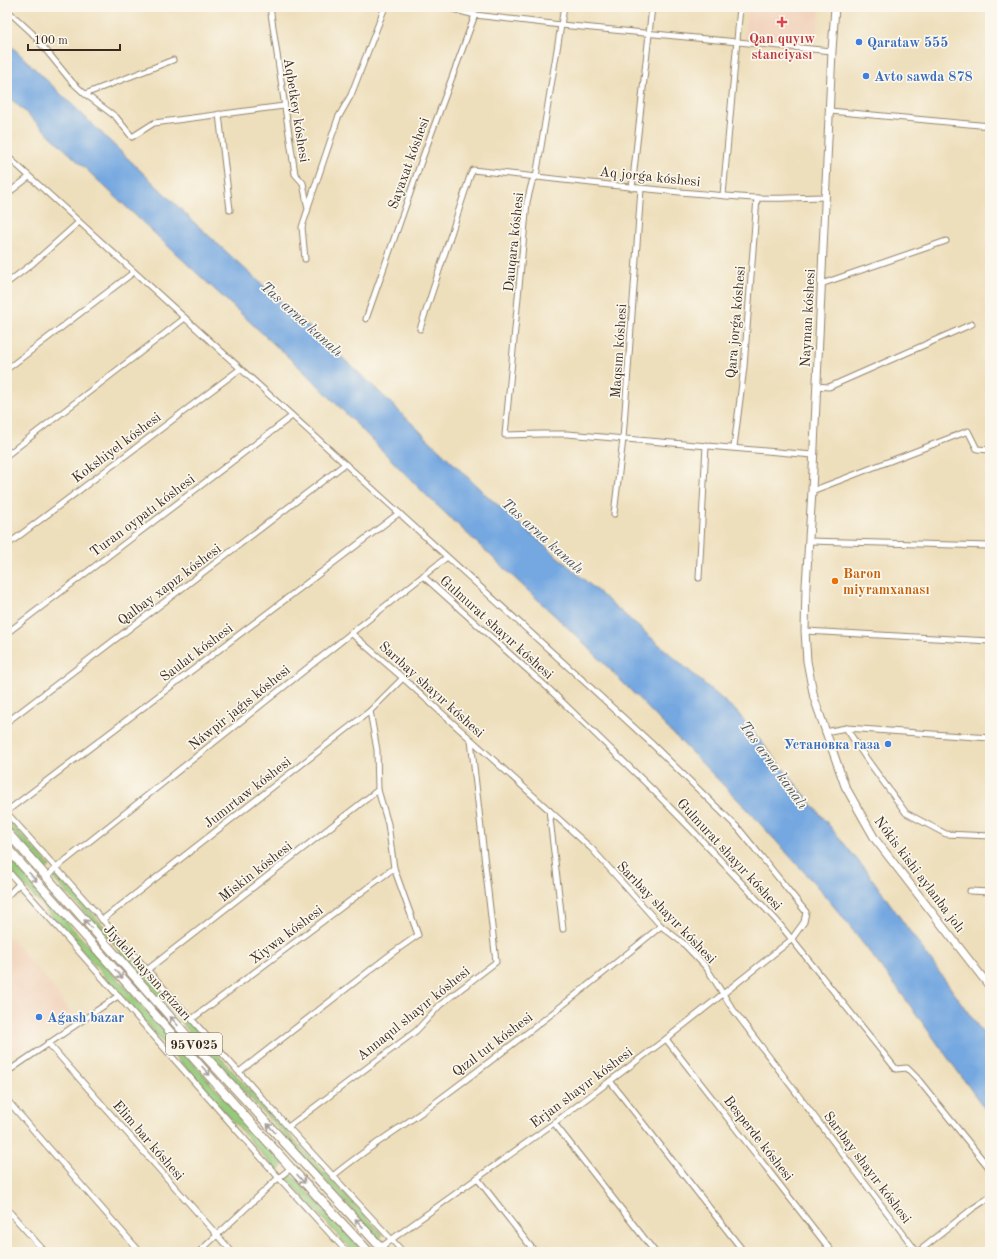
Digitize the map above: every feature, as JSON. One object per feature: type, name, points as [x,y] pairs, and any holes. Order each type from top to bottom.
[{"type":"main road","name":"Nayman kóshesi","points":[[805,631],[835,7]]},
{"type":"main road","name":"Nókis kishi aylanba jolı","points":[[805,631],[807,661],[814,698],[845,786],[875,838],[990,987]]},
{"type":"main road","name":"Jiydeli baysın gúzarı","points":[[7,832],[201,1051],[383,1250]]},
{"type":"main road","name":"Jiydeli baysın gúzarı","points":[[7,848],[291,1168],[369,1252]]},
{"type":"street","name":"Aqbetkey kóshesi","points":[[270,7],[295,174],[303,183],[308,209],[302,227],[305,259]]},
{"type":"street","points":[[308,209],[338,118],[351,95],[385,7]]},
{"type":"street","points":[[445,7],[475,15],[561,25],[832,51]]},
{"type":"street","name":"Dauqara kóshesi","points":[[564,7],[536,177],[532,182],[528,202],[506,436],[567,434],[623,439]]},
{"type":"street","points":[[632,188],[652,7]]},
{"type":"street","points":[[723,195],[740,7]]},
{"type":"street","points":[[7,10],[32,33],[72,82],[85,94],[116,117],[132,138],[154,123],[284,106]]},
{"type":"street","name":"Sayaxat kóshesi","points":[[366,319],[422,159],[475,15]]},
{"type":"street","points":[[85,94],[173,60]]},
{"type":"street","points":[[830,111],[990,126]]},
{"type":"street","points":[[219,114],[230,210]]},
{"type":"street","points":[[7,156],[447,557]]},
{"type":"street","name":"Aq jorǵa kóshesi","points":[[420,329],[467,184],[473,170],[632,188],[756,198],[825,197]]},
{"type":"street","points":[[7,194],[29,177]]},
{"type":"street","name":"Maqsım kóshesi","points":[[614,514],[623,439],[641,188]]},
{"type":"street","name":"Qara jorǵa kóshesi","points":[[734,447],[744,367],[756,198]]},
{"type":"street","points":[[7,283],[32,264],[79,222]]},
{"type":"street","points":[[821,284],[946,241]]},
{"type":"street","points":[[7,368],[134,272]]},
{"type":"street","points":[[7,455],[185,318]]},
{"type":"street","points":[[816,386],[829,387],[972,324]]},
{"type":"street","name":"Kokshiyel kóshesi","points":[[7,545],[240,369]]},
{"type":"street","name":"Turan oypatı kóshesi","points":[[7,633],[292,416]]},
{"type":"street","points":[[812,492],[968,431],[976,449],[990,450]]},
{"type":"street","points":[[623,439],[734,447],[813,455]]},
{"type":"street","points":[[699,578],[706,446]]},
{"type":"street","name":"Qalbay xapız kóshesi","points":[[7,722],[345,464]]},
{"type":"street","name":"Saulat kóshesi","points":[[7,812],[398,513]]},
{"type":"street","points":[[809,541],[990,546]]},
{"type":"street","name":"Náwpir jaǵıs kóshesi","points":[[46,877],[447,557]]},
{"type":"street","name":"Erjan shayır kóshesi","points":[[383,1250],[391,1239],[554,1123],[666,1039],[791,940],[804,922],[806,912],[739,829],[610,706],[447,557]]},
{"type":"street","name":"Gulmurat shayır kóshesi","points":[[422,576],[549,689],[652,789],[776,921],[896,1069],[907,1068],[917,1078],[990,1169]]},
{"type":"street","points":[[805,631],[990,641]]},
{"type":"street","name":"Sarıbay shayır kóshesi","points":[[351,633],[592,849],[661,926],[683,943],[706,967],[732,1008],[917,1252]]},
{"type":"street","name":"Jumırtaw kóshesi","points":[[102,920],[370,711],[403,678]]},
{"type":"street","points":[[239,1072],[391,954],[418,936],[394,868],[388,824],[378,790],[378,750],[370,711]]},
{"type":"street","points":[[825,732],[846,728],[990,738]]},
{"type":"street","points":[[846,728],[906,813],[946,834],[990,836]]},
{"type":"street","name":"Annaqul shayır kóshesi","points":[[288,1127],[416,1031],[440,1006],[496,962],[471,740]]},
{"type":"street","name":"Miskin kóshesi","points":[[147,970],[378,790]]},
{"type":"street","points":[[549,810],[564,929]]},
{"type":"street","points":[[7,812],[288,1127],[404,1252]]},
{"type":"street","name":"Xiywa kóshesi","points":[[192,1019],[394,868]]},
{"type":"street","points":[[7,870],[279,1178],[347,1252]]},
{"type":"street","points":[[7,896],[19,884]]},
{"type":"street","points":[[970,891],[990,892]]},
{"type":"street","name":"Qızıl tut kóshesi","points":[[333,1176],[431,1106],[597,980],[661,926]]},
{"type":"street","points":[[7,1072],[118,996]]},
{"type":"street","name":"Besperde kóshesi","points":[[666,1039],[832,1252]]},
{"type":"street","name":"Elim bar kóshesi","points":[[48,1043],[232,1252]]},
{"type":"street","points":[[610,1081],[744,1252]]},
{"type":"street","points":[[7,1100],[140,1252]]},
{"type":"street","points":[[554,1123],[655,1252]]},
{"type":"street","points":[[199,1252],[291,1168]]},
{"type":"street","points":[[477,1178],[535,1252]]},
{"type":"street","points":[[917,1252],[972,1209],[990,1197]]},
{"type":"street","points":[[7,1209],[45,1252]]},
{"type":"shaded area","name":"Qan quyıw stanciyası","points":[[748,7],[821,7],[815,45],[744,38]]},
{"type":"shaded area","points":[[7,935],[48,981],[7,1020]]},
{"type":"shaded area","name":"Aǵash bazar","points":[[49,982],[72,1014],[7,1058],[7,1021]]},
{"type":"green space","points":[[7,818],[50,866],[46,870],[7,825]]},
{"type":"green space","points":[[7,855],[284,1165],[277,1171],[7,866]]},
{"type":"green space","points":[[58,875],[293,1139],[383,1235],[379,1239],[188,1030],[112,942],[53,878]]},
{"type":"green space","points":[[292,1175],[363,1252],[353,1252],[287,1179]]},
{"type":"water","name":"Tas arna kanalı","points":[[7,42],[197,225],[371,384],[484,493],[737,712],[868,873],[990,1043],[990,1116],[901,993],[841,915],[746,808],[585,644],[426,495],[311,378],[7,95]]},
{"type":"place","name":"Qan quyıw stanciyası","points":[[782,22]]},
{"type":"place","name":"Qarataw 555","points":[[859,42]]},
{"type":"place","name":"Avto sawda 878","points":[[866,76]]},
{"type":"place","name":"Baron miyramxanası","points":[[835,581]]},
{"type":"place","name":"Установка газа","points":[[888,744]]},
{"type":"place","name":"Aǵash bazar","points":[[39,1017]]}]
